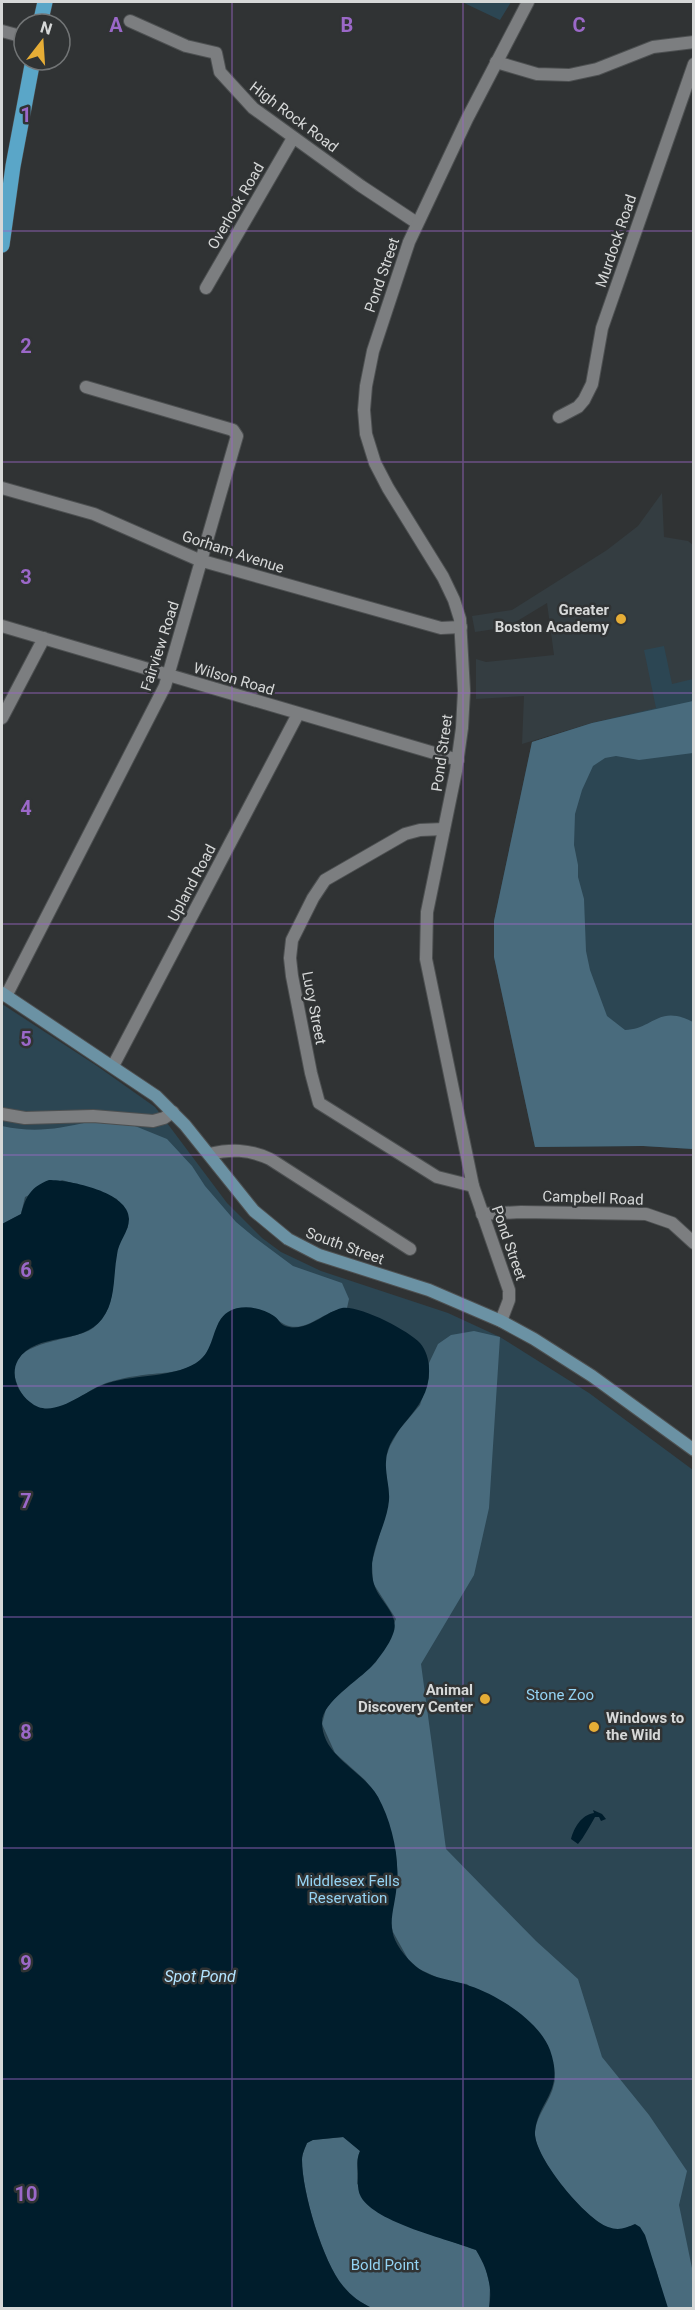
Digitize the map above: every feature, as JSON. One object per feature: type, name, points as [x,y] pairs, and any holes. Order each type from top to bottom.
[{"type":"main road","points":[[2,246],[13,166],[31,72]]},
{"type":"main road","name":"South Street","points":[[4,995],[152,1092],[173,1112],[254,1211],[296,1244],[335,1261],[448,1297],[501,1321]]},
{"type":"main road","points":[[501,1321],[534,1339],[600,1382],[693,1450]]},
{"type":"street","name":"Pond Street","points":[[501,1321],[509,1300],[509,1290],[473,1186],[426,959],[425,933],[428,912],[458,760],[464,691],[461,627],[447,584],[375,463],[365,427],[364,401],[371,359],[396,276],[417,222],[528,2]]},
{"type":"street","name":"High Rock Road","points":[[130,21],[186,46],[216,53],[220,72],[233,89],[253,108],[293,138],[417,222]]},
{"type":"street","points":[[496,62],[537,74],[569,75],[597,69],[652,47],[693,42]]},
{"type":"street","name":"Murdock Road","points":[[559,417],[578,406],[584,400],[592,384],[602,328],[693,64]]},
{"type":"street","name":"Overlook Road","points":[[206,288],[293,138]]},
{"type":"street","name":"Fairview Road","points":[[4,995],[162,694],[202,561],[237,432],[86,387]]},
{"type":"street","name":"Gorham Avenue","points":[[2,488],[94,514],[202,561],[441,628],[461,627]]},
{"type":"street","name":"Wilson Road","points":[[2,626],[458,760]]},
{"type":"street","points":[[2,718],[44,638]]},
{"type":"street","name":"Upland Road","points":[[113,1066],[298,714]]},
{"type":"street","name":"Lucy Street","points":[[444,829],[420,830],[405,834],[325,880],[318,888],[294,936],[290,958],[311,1073],[319,1103],[437,1177],[473,1186]]},
{"type":"street","points":[[2,1114],[25,1118],[93,1116],[153,1121],[173,1112]]},
{"type":"street","name":"South Street","points":[[209,1155],[237,1150],[256,1153],[270,1159],[410,1249]]},
{"type":"street","name":"Campbell Road","points":[[482,1214],[521,1212],[646,1214],[672,1223],[693,1242]]},
{"type":"shaded area","name":"Greater Boston Academy","points":[[662,493],[664,537],[688,541],[693,545],[693,701],[592,723],[522,744],[524,696],[476,699],[476,659],[486,662],[554,655],[547,603],[514,623],[495,629],[475,632],[472,616],[512,610],[607,550],[638,526]]},
{"type":"green space","points":[[462,2],[511,2],[500,20]]},
{"type":"green space","points":[[664,646],[672,684],[693,679],[693,1149],[643,1146],[535,1147],[494,957],[494,921],[532,742],[592,723],[656,708],[644,650]]},
{"type":"green space","points":[[693,701],[693,753],[639,760],[616,756],[605,758],[593,766],[582,790],[575,814],[574,845],[578,877],[584,899],[586,951],[590,970],[607,1016],[625,1030],[635,1029],[664,1016],[681,1017],[693,1022],[693,1149],[643,1146],[535,1147],[494,957],[494,921],[532,742],[592,723]]},
{"type":"green space","name":"Middlesex Fells Reservation","points":[[2,1004],[155,1107],[227,1203],[262,1238],[281,1252],[321,1271],[448,1313],[500,1337],[589,1393],[693,1470],[693,2308],[2,2308]]},
{"type":"green space","points":[[89,1122],[135,1126],[167,1139],[192,1166],[205,1186],[236,1222],[254,1237],[293,1266],[342,1283],[349,1299],[347,1308],[336,1310],[309,1324],[292,1327],[272,1315],[219,1322],[206,1354],[191,1366],[176,1371],[129,1377],[106,1383],[67,1404],[51,1409],[38,1408],[33,1405],[23,1395],[16,1381],[14,1367],[19,1357],[42,1344],[83,1333],[93,1328],[101,1320],[111,1300],[118,1248],[128,1227],[117,1199],[62,1180],[25,1197],[21,1214],[2,1224],[2,1126],[46,1129]]},
{"type":"green space","points":[[474,1331],[500,1337],[489,1508],[474,1575],[421,1664],[446,1849],[536,1941],[578,1979],[602,2057],[649,2115],[687,2171],[679,2205],[693,2273],[693,2308],[666,2308],[656,2269],[630,2226],[612,2229],[589,2215],[563,2187],[542,2156],[536,2142],[535,2131],[538,2119],[552,2090],[555,2079],[554,2065],[467,1984],[445,1981],[419,1969],[408,1959],[393,1932],[390,1919],[398,1877],[396,1854],[388,1822],[378,1797],[365,1780],[335,1753],[322,1724],[326,1709],[334,1699],[376,1662],[396,1619],[373,1583],[372,1562],[389,1500],[385,1460],[390,1446],[399,1430],[420,1405],[429,1377],[429,1363],[438,1344],[451,1335]]},
{"type":"green space","name":"Bold Point","points":[[344,2137],[360,2151],[357,2164],[357,2184],[413,2228],[476,2250],[485,2266],[490,2286],[489,2308],[372,2308],[356,2299],[343,2286],[328,2261],[315,2226],[306,2190],[302,2160],[307,2143],[312,2140]]},
{"type":"water","name":"Spot Pond","points":[[49,1180],[70,1182],[97,1189],[119,1202],[126,1210],[129,1219],[118,1250],[110,1304],[102,1319],[83,1333],[36,1345],[18,1360],[15,1377],[18,1388],[25,1398],[39,1407],[58,1407],[119,1380],[169,1373],[191,1366],[205,1355],[223,1316],[239,1308],[263,1310],[289,1327],[310,1324],[342,1308],[360,1310],[395,1325],[414,1338],[424,1349],[429,1366],[428,1384],[417,1408],[393,1438],[388,1449],[386,1467],[389,1500],[372,1562],[374,1584],[392,1614],[395,1627],[384,1651],[372,1666],[328,1707],[322,1722],[324,1734],[336,1754],[371,1787],[387,1816],[395,1848],[397,1870],[392,1930],[400,1949],[423,1971],[462,1983],[493,1996],[517,2011],[537,2029],[550,2050],[554,2064],[553,2086],[537,2121],[535,2132],[542,2156],[563,2186],[598,2222],[615,2229],[635,2224],[640,2227],[645,2235],[668,2308],[489,2308],[488,2278],[476,2250],[414,2229],[381,2215],[369,2206],[361,2197],[358,2189],[360,2151],[343,2137],[313,2140],[307,2143],[302,2160],[303,2174],[315,2226],[335,2275],[349,2293],[372,2308],[2,2308],[2,1224],[21,1214],[30,1193]]},
{"type":"water","points":[[593,1810],[602,1814],[606,1819],[601,1821],[599,1817],[595,1817],[578,1844],[571,1839],[574,1831],[582,1819],[594,1813]]},
{"type":"place","name":"Greater Boston Academy","points":[[621,619]]},
{"type":"place","name":"Animal Discovery Center","points":[[485,1699]]},
{"type":"place","name":"Windows to the Wild","points":[[594,1727]]},
{"type":"park label","name":"Stone Zoo","points":[[560,1695]]}]
